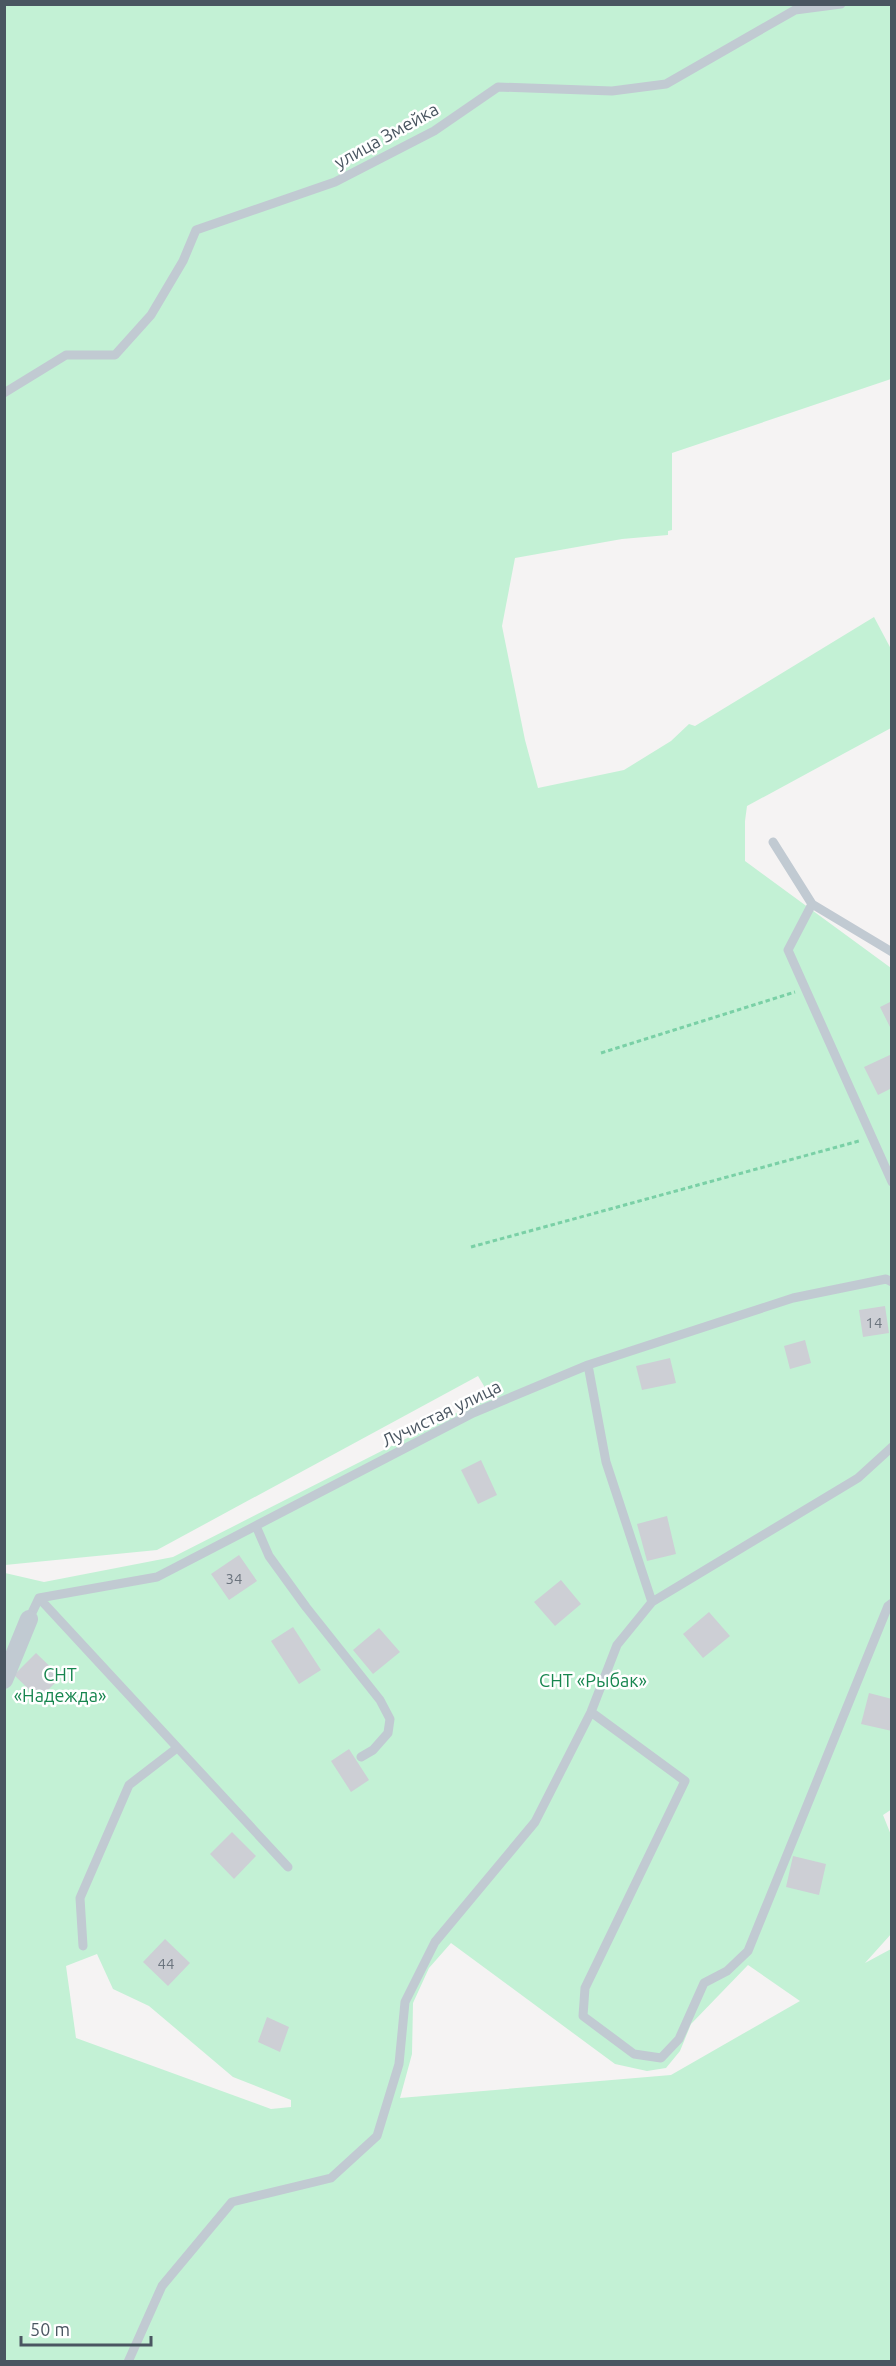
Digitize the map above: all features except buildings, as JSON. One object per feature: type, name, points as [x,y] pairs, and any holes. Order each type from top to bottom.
[{"type":"street","points":[[4,1680],[29,1618]]},
{"type":"lane","name":"улица Змейка","points":[[4,393],[66,354],[115,355],[152,315],[183,261],[196,230],[335,182],[434,131],[498,87],[612,92],[666,84],[795,10],[841,4]]},
{"type":"lane","points":[[773,842],[812,904],[891,952]]},
{"type":"lane","points":[[812,904],[788,950],[891,1182]]},
{"type":"lane","name":"Лучистая улица","points":[[39,1598],[157,1577],[473,1413],[588,1365],[793,1298],[886,1279],[891,1282]]},
{"type":"lane","points":[[588,1365],[606,1462],[652,1602]]},
{"type":"lane","points":[[128,2361],[162,2286],[232,2202],[331,2178],[377,2136],[399,2064],[405,2002],[435,1942],[535,1822],[591,1712],[617,1645],[652,1602],[858,1478],[891,1447]]},
{"type":"lane","points":[[256,1526],[269,1556],[306,1607],[380,1700],[390,1719],[388,1733],[373,1750],[361,1757]]},
{"type":"lane","points":[[29,1618],[39,1598],[288,1867]]},
{"type":"lane","points":[[591,1712],[685,1781],[585,1988],[583,2016],[634,2054],[661,2058],[679,2039],[704,1983],[727,1971],[748,1951],[891,1603]]},
{"type":"lane","points":[[82,1946],[80,1898],[129,1785],[177,1748]]},
{"type":"path","points":[[601,1053],[805,989]]},
{"type":"path","points":[[471,1247],[872,1137]]},
{"type":"green space","name":"СНТ «Рыбак»","points":[[5,5],[891,5],[891,379],[672,453],[672,530],[668,531],[668,535],[622,539],[515,558],[502,626],[525,740],[538,788],[624,770],[671,741],[689,724],[695,726],[874,617],[891,649],[891,728],[747,806],[745,861],[891,968],[892,1809],[883,1815],[891,1835],[892,1933],[865,1963],[891,1949],[891,2361],[5,2361],[5,1573],[44,1582],[173,1557],[490,1396],[478,1376],[157,1550],[5,1565]],"holes":[[[451,1943],[615,2064],[647,2071],[666,2068],[680,2051],[691,2024],[748,1965],[800,2001],[671,2075],[400,2098],[412,2054],[413,2003],[429,1968]],[[97,1954],[113,1989],[149,2006],[233,2077],[291,2100],[291,2107],[271,2109],[76,2038],[66,1966]]]},
{"type":"park label","name":"СНТ «Надежда»","points":[[60,1684]]}]
